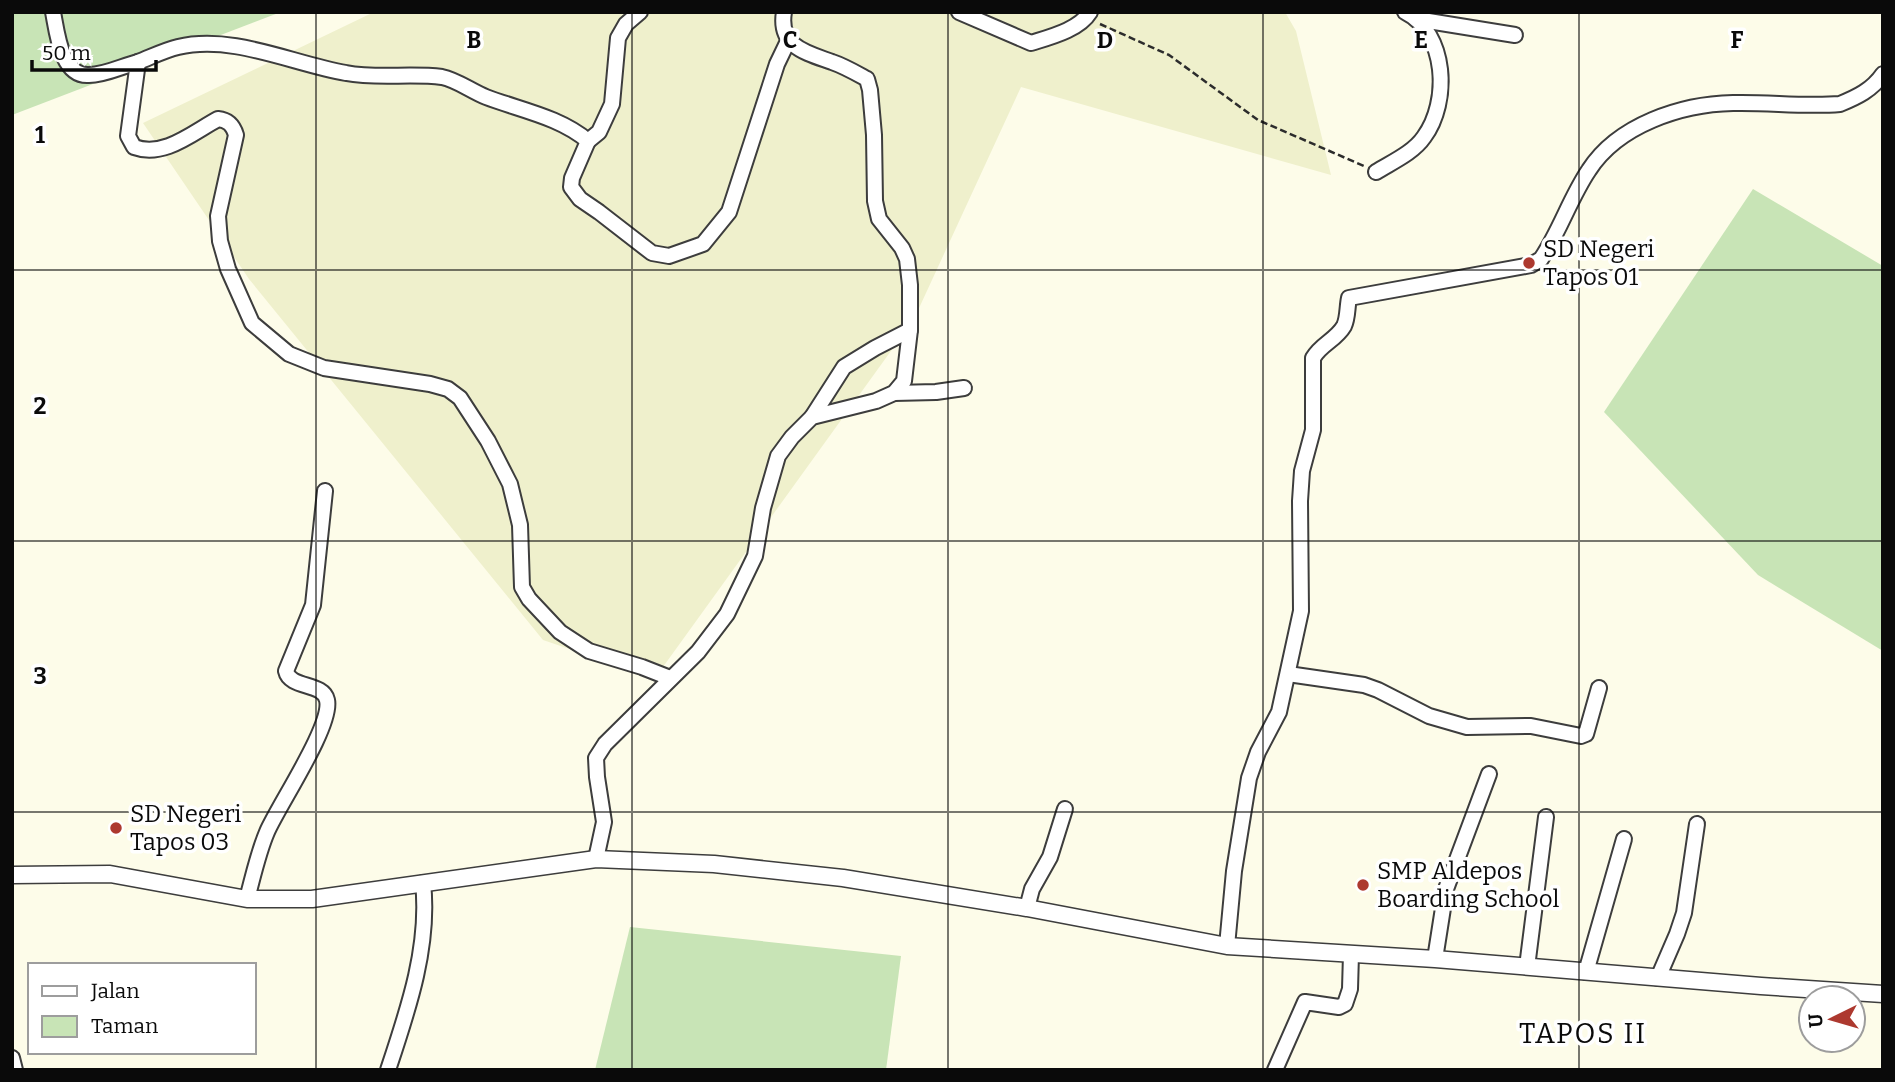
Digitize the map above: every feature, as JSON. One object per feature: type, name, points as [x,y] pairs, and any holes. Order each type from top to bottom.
[{"type":"street","points":[[53,12],[62,50],[72,69],[79,75],[91,76],[179,47],[210,44],[265,51],[348,74],[446,78],[483,96],[542,116],[575,131],[588,141]]},
{"type":"street","points":[[640,12],[626,24],[618,38],[612,104],[599,132],[588,141],[572,178],[571,187],[580,200],[652,253],[669,256],[703,244],[729,212],[777,64],[789,40]]},
{"type":"street","points":[[784,12],[784,30],[789,40],[805,54],[834,63],[867,79],[874,135],[875,201],[879,219],[902,248],[907,259],[910,285],[910,330],[904,381],[894,393]]},
{"type":"street","points":[[959,12],[1031,43],[1067,30],[1088,15]]},
{"type":"street","points":[[1376,172],[1415,147],[1429,129],[1438,106],[1440,72],[1436,54],[1428,32],[1410,16]]},
{"type":"street","points":[[1410,16],[1516,35]]},
{"type":"street","points":[[138,62],[128,136],[134,147],[160,151],[218,119],[225,120],[234,129],[236,135],[218,216],[220,241],[228,269],[252,323],[289,354],[324,368],[430,384],[448,389],[460,398],[488,441],[510,484],[520,525],[522,587],[529,599],[560,632],[589,651],[670,678]]},
{"type":"street","points":[[1227,946],[1234,871],[1249,778],[1258,751],[1279,712],[1301,611],[1300,500],[1302,471],[1312,430],[1313,358],[1319,348],[1345,325],[1349,298],[1531,265],[1541,259],[1589,169],[1607,147],[1629,131],[1653,120],[1711,105],[1840,104],[1859,96],[1876,84],[1883,75]]},
{"type":"street","points":[[596,859],[604,822],[596,758],[605,744],[698,652],[727,614],[755,556],[763,508],[778,456],[811,417],[844,367],[910,330]]},
{"type":"street","points":[[811,417],[876,401],[894,393],[964,388]]},
{"type":"street","points":[[247,899],[265,837],[316,738],[327,710],[327,699],[323,693],[290,679],[286,671],[313,605],[325,491]]},
{"type":"street","points":[[1288,674],[1364,685],[1429,716],[1468,727],[1531,726],[1581,736],[1586,734],[1599,688]]},
{"type":"street","points":[[1435,959],[1446,889],[1489,774]]},
{"type":"street","points":[[1027,908],[1032,889],[1050,857],[1065,809]]},
{"type":"street","points":[[1527,967],[1546,817]]},
{"type":"street","points":[[1658,978],[1684,913],[1697,824]]},
{"type":"street","points":[[1586,972],[1624,839]]},
{"type":"street","points":[[12,875],[110,874],[247,899],[312,899],[596,859],[715,864],[843,878],[1027,908],[1227,946],[1435,959],[1883,994]]},
{"type":"street","points":[[388,1070],[415,978],[424,930],[423,883]]},
{"type":"street","points":[[1275,1070],[1305,1003],[1339,1007],[1345,1004],[1350,989],[1351,954]]},
{"type":"street","points":[[12,1058],[15,1070]]},
{"type":"path","points":[[1088,15],[1169,55],[1258,120],[1376,172]]},
{"type":"green space","points":[[12,12],[281,12],[12,115]]},
{"type":"green space","points":[[374,12],[1285,12],[1296,31],[1331,175],[1021,87],[914,319],[655,678],[543,640],[249,279],[143,123]]},
{"type":"green space","points":[[1753,189],[1883,266],[1883,651],[1758,575],[1604,412]]},
{"type":"green space","points":[[630,927],[901,956],[886,1070],[595,1070]]},
{"type":"place","name":"SD Negeri Tapos 01","points":[[1529,263]]},
{"type":"place","name":"SD Negeri Tapos 03","points":[[116,828]]},
{"type":"place","name":"SMP Aldepos Boarding School","points":[[1363,885]]},
{"type":"district","name":"TAPOS II","points":[[1583,1033]]}]
